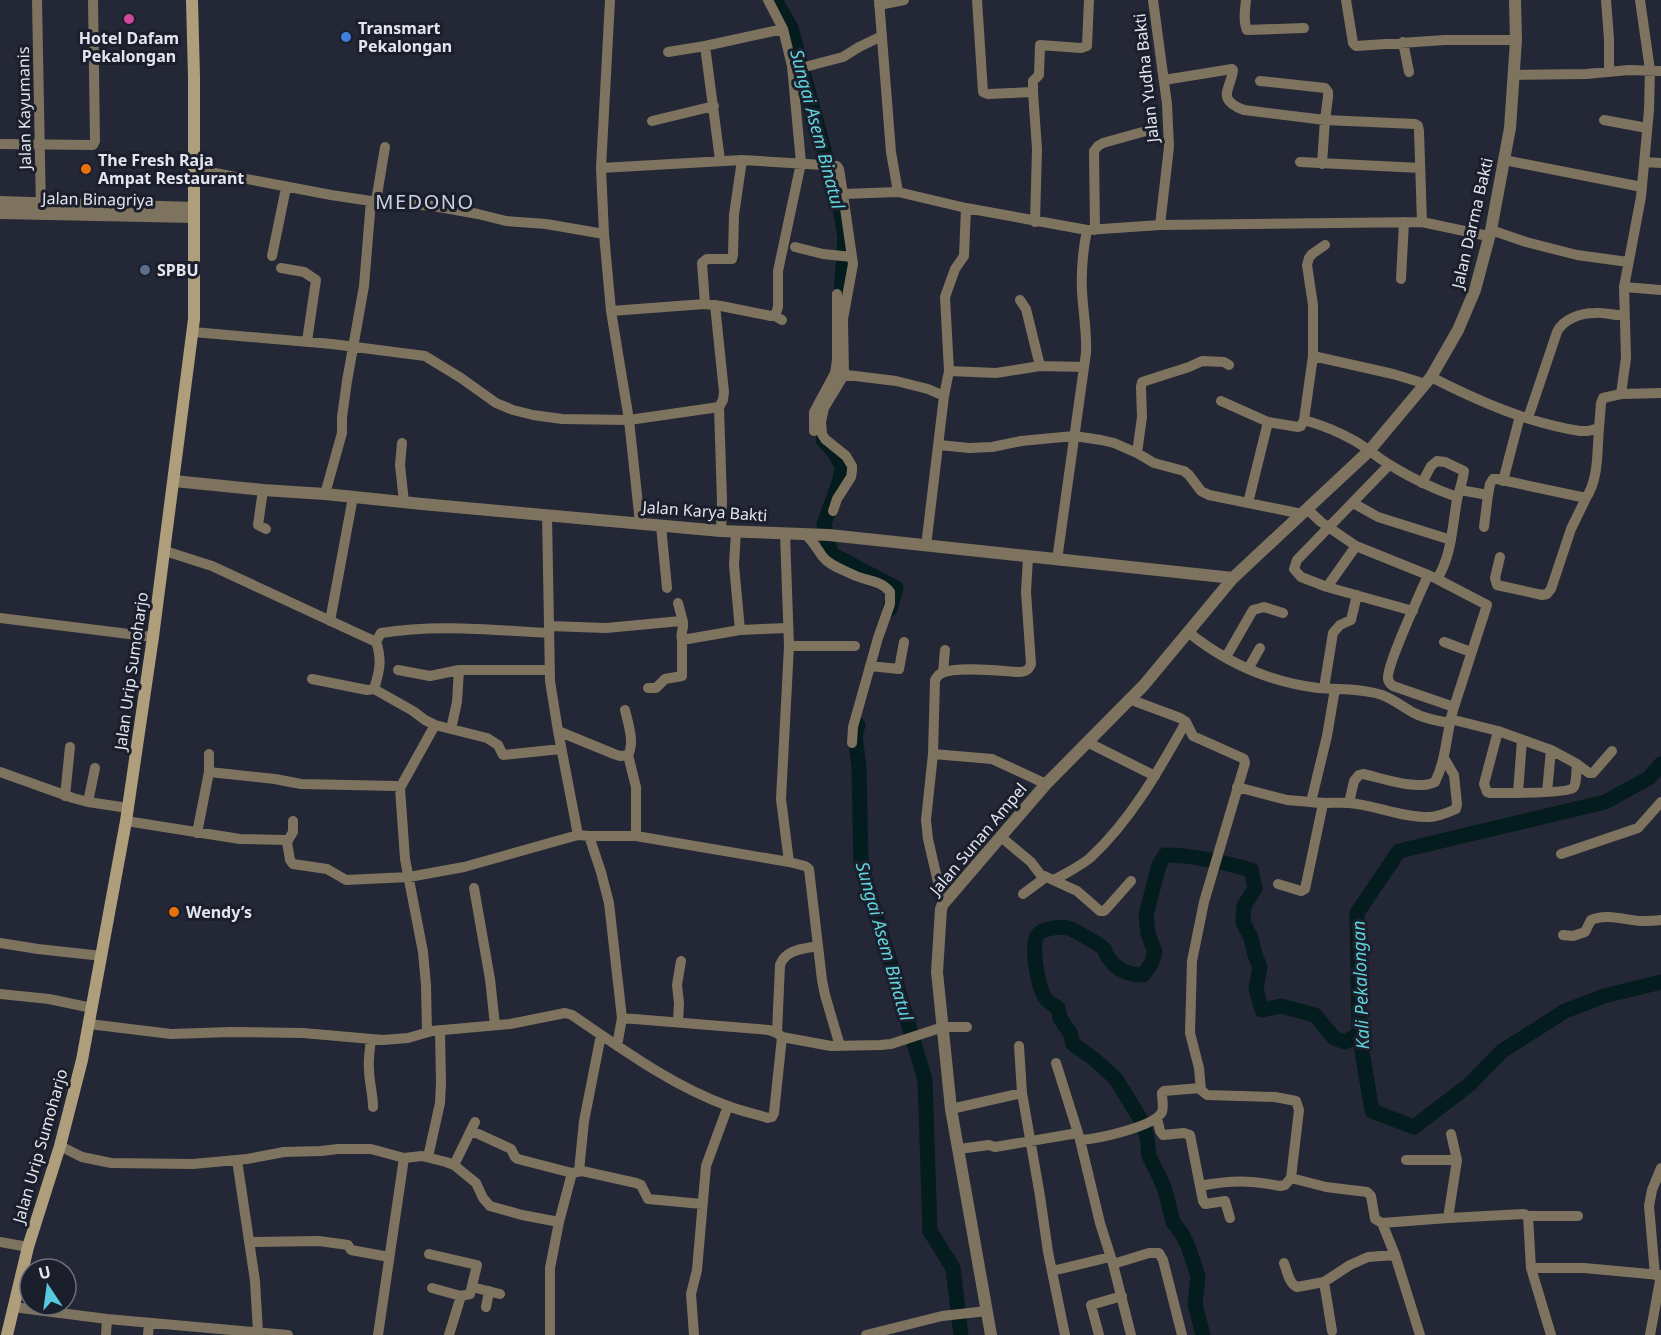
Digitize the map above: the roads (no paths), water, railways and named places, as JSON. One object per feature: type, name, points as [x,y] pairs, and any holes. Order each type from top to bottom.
[{"type":"main road","name":"Jalan Urip Sumoharjo","points":[[7,1335],[28,1247],[71,1108],[89,1024],[126,821],[165,551],[195,307],[192,0]]},
{"type":"street","name":"Jalan Kayumanis","points":[[37,0],[41,209]]},
{"type":"street","points":[[0,144],[88,146],[95,141],[93,0]]},
{"type":"street","points":[[610,0],[601,168],[604,234],[611,311],[628,420],[640,523]]},
{"type":"street","points":[[611,311],[710,304],[779,318],[778,271],[801,163],[798,69],[783,29],[768,0]]},
{"type":"street","points":[[898,192],[891,152],[879,2],[904,0]]},
{"type":"street","points":[[977,0],[983,92],[988,94],[1033,92]]},
{"type":"street","points":[[1035,222],[1037,149],[1033,81],[1039,75],[1040,45],[1081,48],[1087,46],[1089,0]]},
{"type":"street","name":"Jalan Yudha Bakti","points":[[1153,0],[1167,104],[1169,147],[1160,225]]},
{"type":"street","points":[[1246,0],[1247,30],[1304,28]]},
{"type":"street","points":[[1346,0],[1354,45],[1358,46],[1445,40],[1516,40]]},
{"type":"street","name":"Jalan Darma Bakti","points":[[1233,578],[1304,512],[1379,458],[1458,330],[1475,290],[1490,233],[1510,128],[1516,40],[1515,0]]},
{"type":"street","points":[[1606,0],[1609,72]]},
{"type":"street","points":[[1621,394],[1626,358],[1624,287],[1642,187],[1655,70],[1640,0]]},
{"type":"street","points":[[668,52],[783,29]]},
{"type":"street","points":[[798,69],[843,57],[882,36]]},
{"type":"street","points":[[1403,42],[1409,72]]},
{"type":"street","points":[[705,46],[720,160]]},
{"type":"street","points":[[1164,80],[1232,69],[1233,75],[1226,95],[1237,108],[1325,120],[1415,124],[1419,131],[1422,222]]},
{"type":"street","points":[[1514,75],[1655,70]]},
{"type":"street","points":[[1260,81],[1325,88],[1328,92],[1322,164]]},
{"type":"street","points":[[652,122],[714,106]]},
{"type":"street","points":[[1604,120],[1647,128]]},
{"type":"street","points":[[1057,560],[1084,367],[1087,330],[1081,269],[1091,230],[1094,151],[1103,143],[1146,131]]},
{"type":"street","points":[[325,494],[342,433],[342,417],[364,286],[374,201],[385,147]]},
{"type":"street","points":[[601,168],[742,160],[832,166],[841,173],[851,276],[843,319],[839,374],[818,412],[814,431]]},
{"type":"street","points":[[721,531],[719,407],[724,392],[702,263],[707,259],[732,259],[734,215],[742,160]]},
{"type":"street","points":[[1504,160],[1642,187]]},
{"type":"street","points":[[1300,162],[1420,168]]},
{"type":"street","points":[[1645,162],[1661,163]]},
{"type":"street","points":[[194,169],[267,182],[286,188],[374,201],[433,206],[506,221],[546,224],[604,234]]},
{"type":"street","points":[[272,256],[286,188]]},
{"type":"street","points":[[843,194],[898,192],[1035,222],[1091,230],[1160,225],[1422,222],[1490,233],[1577,255],[1628,262]]},
{"type":"street","name":"Jalan Binagriya","points":[[0,202],[41,209]]},
{"type":"street","points":[[926,546],[929,509],[949,371],[945,297],[955,268],[964,256],[966,208]]},
{"type":"street","name":"Jalan Binagriya","points":[[0,213],[41,209],[194,213]]},
{"type":"street","points":[[1401,279],[1404,222]]},
{"type":"street","points":[[1221,401],[1268,422],[1301,426],[1304,420],[1313,356],[1313,305],[1307,265],[1312,254],[1325,245]]},
{"type":"street","points":[[795,247],[850,256]]},
{"type":"street","points":[[281,268],[304,272],[316,280],[307,341]]},
{"type":"street","points":[[1624,287],[1661,290]]},
{"type":"street","points":[[837,294],[839,374]]},
{"type":"street","points":[[1020,300],[1026,309],[1040,366]]},
{"type":"street","points":[[1503,481],[1524,417],[1560,325],[1586,314],[1624,315]]},
{"type":"street","points":[[193,332],[307,341],[425,356],[496,403],[533,415],[562,419],[628,420],[719,407]]},
{"type":"street","points":[[1313,356],[1428,381],[1524,417],[1580,431],[1599,428]]},
{"type":"street","points":[[1137,453],[1142,417],[1142,382],[1205,360],[1224,362],[1229,365]]},
{"type":"street","points":[[949,371],[996,373],[1040,366],[1084,367]]},
{"type":"street","points":[[839,374],[896,381],[928,389],[944,396]]},
{"type":"street","points":[[1500,557],[1495,578],[1496,584],[1542,595],[1551,590],[1571,529],[1593,481],[1603,398],[1621,394],[1661,393]]},
{"type":"street","points":[[818,412],[825,439],[846,456],[852,466],[848,483],[837,499],[833,511]]},
{"type":"street","points":[[1304,420],[1340,433],[1422,483],[1458,494],[1488,495]]},
{"type":"street","points":[[1248,503],[1268,422]]},
{"type":"street","points":[[939,445],[969,448],[992,447],[1021,441],[1074,436],[1114,443],[1154,463],[1184,471],[1201,491],[1209,495],[1304,512],[1356,546],[1432,577],[1488,605],[1454,707],[1444,758],[1435,782],[1428,785],[1395,782],[1363,774],[1354,781],[1349,803]]},
{"type":"street","points":[[402,443],[400,465],[404,502]]},
{"type":"street","points":[[1379,458],[1353,503],[1322,523],[1294,565],[1294,569],[1301,577],[1327,587],[1413,611]]},
{"type":"street","points":[[1422,483],[1431,465],[1437,461],[1464,471],[1445,562],[1432,577],[1413,611],[1388,678],[1393,686],[1454,707]]},
{"type":"street","points":[[1484,527],[1490,484],[1493,480],[1586,498]]},
{"type":"street","name":"Jalan Karya Bakti","points":[[174,481],[661,526],[817,535],[1233,578]]},
{"type":"street","points":[[263,490],[258,525],[266,529]]},
{"type":"street","points":[[330,621],[353,497]]},
{"type":"street","points":[[1353,503],[1378,517],[1451,540]]},
{"type":"street","points":[[547,515],[550,670],[558,731],[583,836],[601,872],[609,903],[622,1018],[617,1046]]},
{"type":"street","points":[[661,526],[667,588]]},
{"type":"street","points":[[736,531],[734,573],[740,630]]},
{"type":"street","points":[[785,534],[789,646],[781,799],[789,862]]},
{"type":"street","points":[[817,535],[813,542],[825,560],[883,585],[890,592],[891,597],[853,728],[852,743]]},
{"type":"street","points":[[1327,587],[1356,546]]},
{"type":"street","points":[[165,551],[212,566],[376,641]]},
{"type":"street","points":[[943,904],[928,839],[926,820],[933,754],[934,685],[938,675],[943,672],[967,670],[1025,672],[1029,669],[1031,664],[1025,581],[1028,557]]},
{"type":"street","name":"Jalan Sunan Ampel","points":[[991,1335],[951,1109],[937,972],[939,918],[943,904],[1046,784],[1144,685],[1233,578]]},
{"type":"street","points":[[1311,802],[1325,746],[1333,633],[1340,625],[1351,621],[1357,595]]},
{"type":"street","points":[[648,688],[656,688],[665,679],[682,676],[683,622],[678,603]]},
{"type":"street","points":[[1226,657],[1253,610],[1264,607],[1282,613]]},
{"type":"street","points":[[0,618],[153,637]]},
{"type":"street","points":[[374,689],[381,662],[376,641],[381,633],[429,628],[606,628],[683,622]]},
{"type":"street","points":[[682,640],[740,630],[788,628]]},
{"type":"street","points":[[1188,632],[1205,646],[1248,669],[1283,681],[1330,689],[1353,689],[1384,696],[1421,716],[1498,731],[1551,750],[1589,773],[1593,773],[1612,751]]},
{"type":"street","points":[[871,666],[899,669],[904,642]]},
{"type":"street","points":[[1444,642],[1471,652]]},
{"type":"street","points":[[789,646],[855,646]]},
{"type":"street","points":[[1248,669],[1260,648]]},
{"type":"street","points":[[943,672],[945,650]]},
{"type":"street","points":[[398,670],[430,676],[459,670],[550,670]]},
{"type":"street","points":[[451,729],[457,702],[459,670]]},
{"type":"street","points":[[312,679],[367,690],[374,689],[435,725],[487,738],[498,745],[503,755],[561,749]]},
{"type":"street","points":[[1129,699],[1169,713],[1186,722],[1193,736],[1244,759],[1245,763],[1204,902],[1192,961],[1190,1033],[1199,1068],[1202,1092],[1207,1095],[1275,1097],[1296,1101],[1299,1110],[1291,1178],[1285,1185],[1245,1180],[1200,1186]]},
{"type":"street","points":[[625,710],[630,733],[631,750],[628,755],[636,787],[636,836]]},
{"type":"street","points":[[1023,894],[1090,858],[1137,803],[1186,722]]},
{"type":"street","points":[[427,1032],[423,952],[405,859],[400,788],[435,725]]},
{"type":"street","points":[[558,731],[614,754],[628,755]]},
{"type":"street","points":[[1498,731],[1484,784],[1487,792],[1547,792],[1573,788],[1577,764]]},
{"type":"street","points":[[1518,793],[1522,740]]},
{"type":"street","points":[[1087,742],[1155,776]]},
{"type":"street","points":[[65,795],[70,747]]},
{"type":"street","points":[[1547,792],[1551,750]]},
{"type":"street","points":[[197,833],[209,754]]},
{"type":"street","points":[[933,754],[992,759],[1046,784]]},
{"type":"street","points":[[1237,787],[1287,800],[1323,804],[1349,803],[1420,817],[1434,816],[1453,811],[1457,807],[1454,775],[1444,758]]},
{"type":"street","points":[[88,802],[95,768]]},
{"type":"street","points":[[0,771],[88,802],[128,808]]},
{"type":"street","points":[[208,772],[255,776],[301,784],[396,786],[400,788]]},
{"type":"street","points":[[1561,854],[1638,828],[1661,802]]},
{"type":"street","points":[[1278,884],[1301,891],[1305,889],[1323,804]]},
{"type":"street","points":[[126,821],[240,839],[278,839],[287,842]]},
{"type":"street","points":[[293,821],[292,832],[287,842],[290,860],[293,864],[327,869],[346,880],[409,877],[464,867],[583,836],[636,836],[805,866],[809,869],[825,995],[840,1046]]},
{"type":"street","points":[[1001,837],[1031,862],[1040,874],[1077,891],[1100,911],[1107,908],[1131,881]]},
{"type":"street","points":[[474,888],[490,979],[495,1025]]},
{"type":"street","points":[[1563,935],[1574,936],[1585,932],[1591,920],[1598,917],[1641,921],[1661,920]]},
{"type":"street","points":[[0,943],[102,956]]},
{"type":"street","points":[[89,1024],[171,1034],[303,1033],[372,1039],[408,1038],[427,1032],[510,1024],[565,1013],[572,1015],[670,1079],[728,1106],[768,1118],[774,1113],[780,1035],[780,965],[789,952],[818,946]]},
{"type":"street","points":[[678,1022],[677,985],[681,961]]},
{"type":"street","points":[[0,994],[38,997],[92,1008]]},
{"type":"street","points":[[622,1018],[769,1030],[780,1035],[840,1046],[891,1044],[943,1027],[967,1027]]},
{"type":"street","points":[[428,1156],[440,1103],[440,1030]]},
{"type":"street","points":[[550,1335],[550,1268],[560,1222],[575,1172],[601,1035]]},
{"type":"street","points":[[372,1039],[368,1060],[373,1107]]},
{"type":"street","points":[[1019,1046],[1022,1093],[1065,1335]]},
{"type":"street","points":[[1056,1063],[1079,1137],[1131,1335]]},
{"type":"street","points":[[959,1149],[1119,1133],[1152,1120],[1163,1108],[1162,1093],[1164,1091],[1200,1088]]},
{"type":"street","points":[[951,1109],[1022,1093]]},
{"type":"street","points":[[694,1335],[690,1294],[697,1270],[706,1166],[728,1106]]},
{"type":"street","points":[[1152,1120],[1163,1135],[1185,1132],[1190,1135],[1205,1204],[1226,1201],[1230,1218]]},
{"type":"street","points":[[454,1166],[473,1126],[511,1149],[518,1159],[636,1183],[640,1185],[648,1199],[702,1204]]},
{"type":"street","points":[[1448,1218],[1457,1160],[1451,1134]]},
{"type":"street","points":[[60,1146],[82,1156],[111,1162],[193,1164],[284,1152],[338,1149],[371,1149],[404,1158],[422,1155],[454,1166],[476,1183],[490,1206],[560,1222]]},
{"type":"street","points":[[378,1335],[404,1158]]},
{"type":"street","points":[[237,1160],[255,1281],[258,1332]]},
{"type":"street","points":[[1406,1160],[1457,1160]]},
{"type":"street","points":[[1650,1335],[1659,1275],[1649,1206],[1652,1190],[1661,1168]]},
{"type":"street","points":[[1291,1178],[1326,1187],[1367,1192],[1371,1196],[1375,1219],[1382,1223],[1524,1214],[1528,1216],[1578,1216]]},
{"type":"street","points":[[1528,1216],[1531,1268],[1551,1335]]},
{"type":"street","points":[[1382,1223],[1395,1255],[1420,1335]]},
{"type":"street","points":[[249,1242],[320,1240],[348,1245],[351,1250],[389,1257]]},
{"type":"street","points":[[0,1242],[28,1247]]},
{"type":"street","points":[[1052,1271],[1159,1253],[1163,1260],[1182,1335]]},
{"type":"street","points":[[429,1254],[477,1265],[470,1294],[461,1296],[432,1288]]},
{"type":"street","points":[[1284,1263],[1289,1279],[1297,1287],[1324,1282],[1357,1261],[1368,1257],[1395,1255]]},
{"type":"street","points":[[1531,1268],[1584,1268],[1659,1275]]},
{"type":"street","points":[[1324,1282],[1332,1331]]},
{"type":"street","points":[[472,1287],[494,1292],[486,1307]]},
{"type":"street","points":[[449,1335],[461,1296]]},
{"type":"street","points":[[1099,1335],[1090,1305],[1122,1296]]},
{"type":"street","points":[[13,1307],[107,1319],[288,1335]]},
{"type":"street","points":[[866,1335],[952,1314],[987,1311]]},
{"type":"street","points":[[106,1335],[107,1319]]},
{"type":"street","points":[[148,1335],[149,1323]]},
{"type":"waterway","name":"Sungai Asem Binatul","points":[[775,0],[791,28],[826,157],[837,188],[845,238],[840,310]]},
{"type":"waterway","name":"Sungai Asem Binatul","points":[[823,440],[834,452],[842,466],[840,480],[824,524],[831,554],[896,588],[890,609]]},
{"type":"waterway","name":"Sungai Asem Binatul","points":[[858,725],[855,735],[859,767],[861,865],[925,1080],[930,1231],[953,1268],[961,1335]]},
{"type":"waterway","name":"Kali Pekalongan","points":[[1661,764],[1649,778],[1605,802],[1399,851],[1357,913],[1359,1034],[1372,1111],[1414,1127],[1470,1084],[1502,1051],[1565,1011],[1604,996],[1661,982]]},
{"type":"waterway","points":[[1203,1335],[1195,1304],[1198,1276],[1188,1246],[1173,1222],[1165,1190],[1149,1156],[1147,1137],[1141,1120],[1116,1079],[1073,1044],[1070,1033],[1060,1018],[1058,1008],[1044,995],[1037,970],[1036,938],[1045,930],[1068,928],[1102,947],[1111,962],[1119,968],[1128,973],[1143,975],[1151,964],[1155,952],[1148,934],[1146,915],[1159,865],[1165,855],[1187,856],[1251,870],[1255,888],[1244,906],[1243,922],[1251,938],[1260,967],[1256,989],[1262,1010],[1281,1006],[1315,1015],[1334,1038],[1345,1042],[1359,1034]]},
{"type":"place","name":"Hotel Dafam Pekalongan","points":[[129,19]]},
{"type":"place","name":"Transmart Pekalongan","points":[[346,37]]},
{"type":"place","name":"The Fresh Raja Ampat Restaurant","points":[[86,169]]},
{"type":"place","name":"SPBU","points":[[145,270]]},
{"type":"place","name":"Wendy’s","points":[[174,912]]},
{"type":"district","name":"MEDONO","points":[[425,201]]}]
